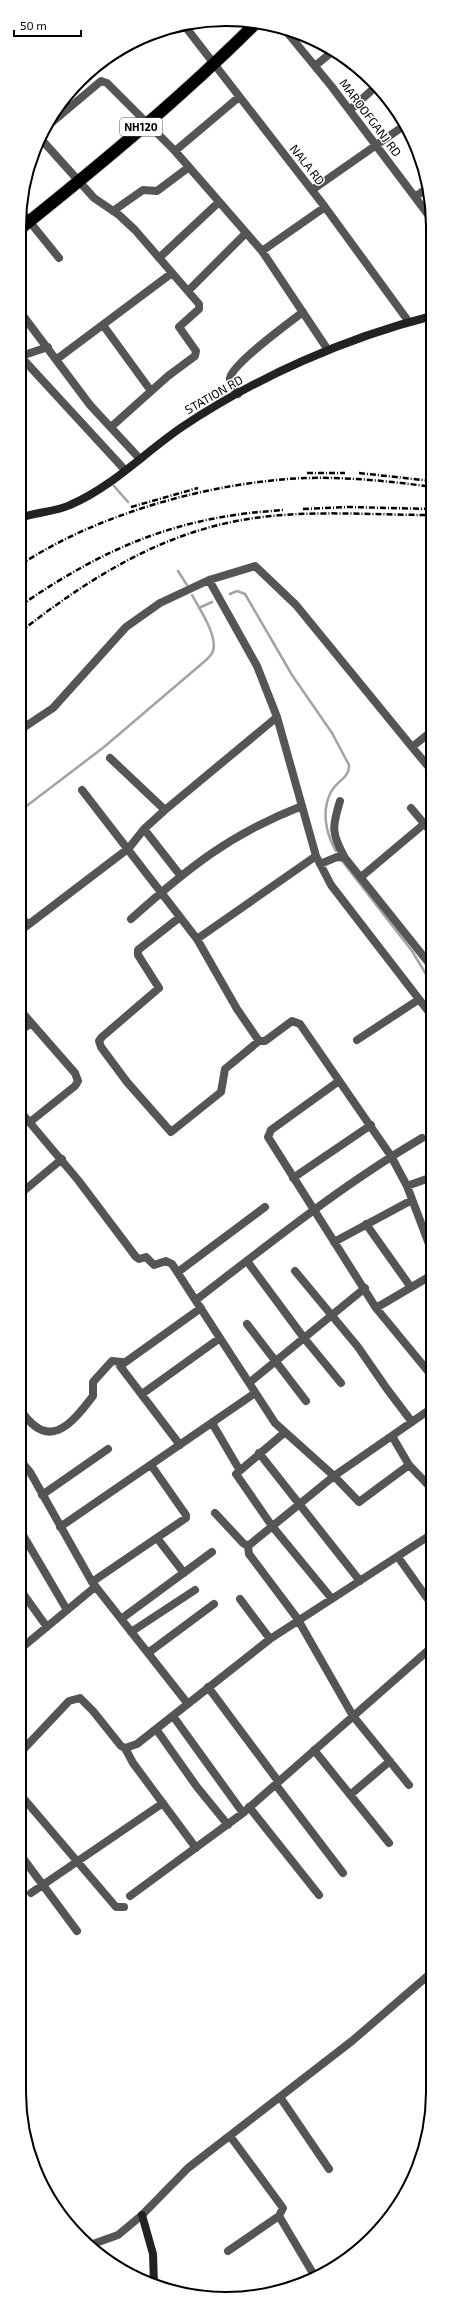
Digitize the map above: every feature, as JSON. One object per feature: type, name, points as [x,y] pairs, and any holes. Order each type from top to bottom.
[{"type":"highway","name":"NH120","points":[[26,224],[79,181],[215,64],[251,28]]},
{"type":"street","name":"NALA RD","points":[[188,30],[325,207],[409,322]]},
{"type":"street","name":"MAROOFGANJ RD","points":[[291,37],[350,110],[426,213]]},
{"type":"street","points":[[315,66],[328,54]]},
{"type":"street","points":[[58,117],[104,81],[175,151],[262,251],[328,350]]},
{"type":"street","points":[[350,110],[372,90]]},
{"type":"street","points":[[175,151],[240,97]]},
{"type":"street","points":[[312,190],[375,144],[400,128]]},
{"type":"street","points":[[44,143],[94,198],[128,222],[200,307],[179,327],[196,353],[151,391],[111,428]]},
{"type":"street","points":[[113,211],[143,190],[157,191],[189,167]]},
{"type":"street","points":[[415,198],[423,192]]},
{"type":"street","points":[[159,258],[218,202]]},
{"type":"street","points":[[262,251],[325,207]]},
{"type":"street","points":[[26,226],[58,258]]},
{"type":"street","points":[[188,291],[246,233]]},
{"type":"street","points":[[57,359],[172,273]]},
{"type":"street","points":[[238,394],[231,383],[232,372],[257,348],[303,312]]},
{"type":"street","name":"STATION RD","points":[[26,516],[68,506],[90,495],[182,427],[238,394],[328,350],[426,318]]},
{"type":"street","points":[[26,319],[57,359],[76,387],[111,428],[140,458]]},
{"type":"street","points":[[103,324],[151,391]]},
{"type":"street","points":[[26,354],[48,347]]},
{"type":"street","points":[[26,361],[125,470]]},
{"type":"street","points":[[26,726],[62,699],[126,627],[160,603],[210,580],[255,566],[296,605],[426,764]]},
{"type":"street","points":[[210,580],[258,666],[277,717],[316,856],[320,864],[331,884],[426,1009]]},
{"type":"street","points":[[26,923],[28,925],[129,848],[144,829],[164,810],[277,717]]},
{"type":"street","points":[[412,748],[426,736]]},
{"type":"street","points":[[110,758],[164,810]]},
{"type":"street","points":[[82,790],[129,848],[197,939],[233,1002],[259,1041]]},
{"type":"street","points":[[340,800],[332,825],[333,833],[345,858],[426,959]]},
{"type":"street","points":[[131,919],[205,856],[250,828],[302,806]]},
{"type":"street","points":[[411,808],[426,826]]},
{"type":"street","points":[[361,877],[424,824]]},
{"type":"street","points":[[144,829],[180,876]]},
{"type":"street","points":[[197,939],[316,856]]},
{"type":"street","points":[[320,864],[337,857],[345,858]]},
{"type":"street","points":[[180,917],[138,950],[138,955],[159,988],[99,1041],[101,1047],[127,1082],[171,1132],[218,1095],[223,1089],[222,1076],[225,1069],[259,1041],[263,1042],[290,1022],[298,1022],[371,1125],[391,1156],[407,1186],[426,1232]]},
{"type":"street","points":[[357,1040],[418,1000]]},
{"type":"street","points":[[26,1017],[75,1073],[78,1081],[75,1086],[26,1115]]},
{"type":"street","points":[[26,1027],[31,1023]]},
{"type":"street","points":[[339,1081],[268,1134],[334,1242],[365,1288],[376,1308],[426,1369]]},
{"type":"street","points":[[26,1120],[62,1159],[136,1257],[139,1259],[146,1257],[154,1265],[166,1261],[178,1272],[275,1423],[284,1433],[334,1476],[359,1502],[409,1465]]},
{"type":"street","points":[[294,1178],[371,1125]]},
{"type":"street","points":[[196,1300],[314,1209],[391,1156],[422,1138]]},
{"type":"street","points":[[26,1189],[62,1159]]},
{"type":"street","points":[[407,1186],[426,1179]]},
{"type":"street","points":[[334,1242],[412,1200]]},
{"type":"street","points":[[178,1272],[265,1207]]},
{"type":"street","points":[[366,1224],[410,1286]]},
{"type":"street","points":[[247,1261],[304,1338],[341,1383]]},
{"type":"street","points":[[295,1271],[331,1316],[334,1316],[412,1422]]},
{"type":"street","points":[[376,1308],[410,1286],[426,1278]]},
{"type":"street","points":[[249,1383],[365,1288]]},
{"type":"street","points":[[26,1420],[42,1431],[50,1433],[62,1430],[93,1396],[93,1382],[112,1361],[122,1362],[201,1308]]},
{"type":"street","points":[[247,1324],[276,1360],[306,1402]]},
{"type":"street","points":[[142,1394],[220,1338]]},
{"type":"street","points":[[122,1362],[121,1369],[142,1394],[180,1445]]},
{"type":"street","points":[[60,1527],[255,1393]]},
{"type":"street","points":[[248,1546],[334,1476],[426,1412]]},
{"type":"street","points":[[212,1423],[239,1469]]},
{"type":"street","points":[[284,1433],[239,1469],[236,1473],[237,1478],[272,1526],[332,1599]]},
{"type":"street","points":[[392,1436],[409,1465],[426,1483]]},
{"type":"street","points":[[42,1495],[108,1449]]},
{"type":"street","points":[[259,1453],[360,1581]]},
{"type":"street","points":[[26,1644],[67,1610],[93,1584],[187,1517],[151,1465]]},
{"type":"street","points":[[26,1467],[93,1584],[188,1704]]},
{"type":"street","points":[[215,1513],[243,1543],[248,1546]]},
{"type":"street","points":[[158,1538],[184,1573]]},
{"type":"street","points":[[124,1748],[137,1744],[270,1639],[426,1538]]},
{"type":"street","points":[[26,1540],[67,1610]]},
{"type":"street","points":[[248,1546],[249,1554],[298,1621],[353,1716],[409,1785]]},
{"type":"street","points":[[121,1619],[212,1552]]},
{"type":"street","points":[[398,1557],[426,1597]]},
{"type":"street","points":[[131,1632],[194,1590]]},
{"type":"street","points":[[26,1597],[47,1627]]},
{"type":"street","points":[[240,1599],[270,1639]]},
{"type":"street","points":[[148,1653],[214,1604]]},
{"type":"street","points":[[130,1896],[228,1825],[426,1652]]},
{"type":"street","points":[[208,1687],[278,1781],[276,1785],[343,1873]]},
{"type":"street","points":[[26,1747],[69,1701],[80,1698],[93,1711],[116,1741],[124,1748],[196,1848]]},
{"type":"street","points":[[173,1716],[246,1810],[320,1896]]},
{"type":"street","points":[[156,1729],[197,1787],[228,1825]]},
{"type":"street","points":[[314,1750],[389,1843]]},
{"type":"street","points":[[350,1795],[390,1761]]},
{"type":"street","points":[[26,1801],[78,1860],[116,1907],[124,1906]]},
{"type":"street","points":[[31,1893],[163,1803]]},
{"type":"street","points":[[26,1863],[77,1931]]},
{"type":"street","points":[[95,2243],[118,2235],[142,2215],[188,2168],[352,2041],[426,1977]]},
{"type":"street","points":[[280,2097],[329,2169]]},
{"type":"street","points":[[228,2251],[279,2216],[283,2210],[282,2204],[230,2136]]},
{"type":"street","points":[[142,2215],[153,2254],[154,2278]]},
{"type":"street","points":[[279,2216],[312,2272]]},
{"type":"waterway","points":[[114,486],[128,502]]},
{"type":"waterway","points":[[178,571],[187,585]]},
{"type":"waterway","points":[[230,594],[237,591],[245,594],[292,675],[332,733],[349,765],[349,769],[345,776],[333,788],[326,807],[327,830],[336,851]]},
{"type":"waterway","points":[[26,806],[104,747],[211,655],[214,645],[213,638],[207,622],[192,595]]},
{"type":"waterway","points":[[199,608],[212,602]]},
{"type":"waterway","points":[[343,862],[412,951],[426,974]]},
{"type":"railway","points":[[307,473],[345,473]]},
{"type":"railway","points":[[359,473],[426,480]]},
{"type":"railway","points":[[26,561],[51,546],[120,516],[157,504],[232,486],[305,478],[337,478],[426,486]]},
{"type":"railway","points":[[131,507],[198,488]]},
{"type":"railway","points":[[303,509],[349,507],[426,509]]},
{"type":"railway","points":[[26,602],[83,567],[114,551],[145,538],[178,527],[211,519],[247,513],[285,510]]},
{"type":"railway","points":[[26,627],[71,595],[124,562],[152,548],[211,527],[242,520],[289,515],[337,513],[426,515]]}]
